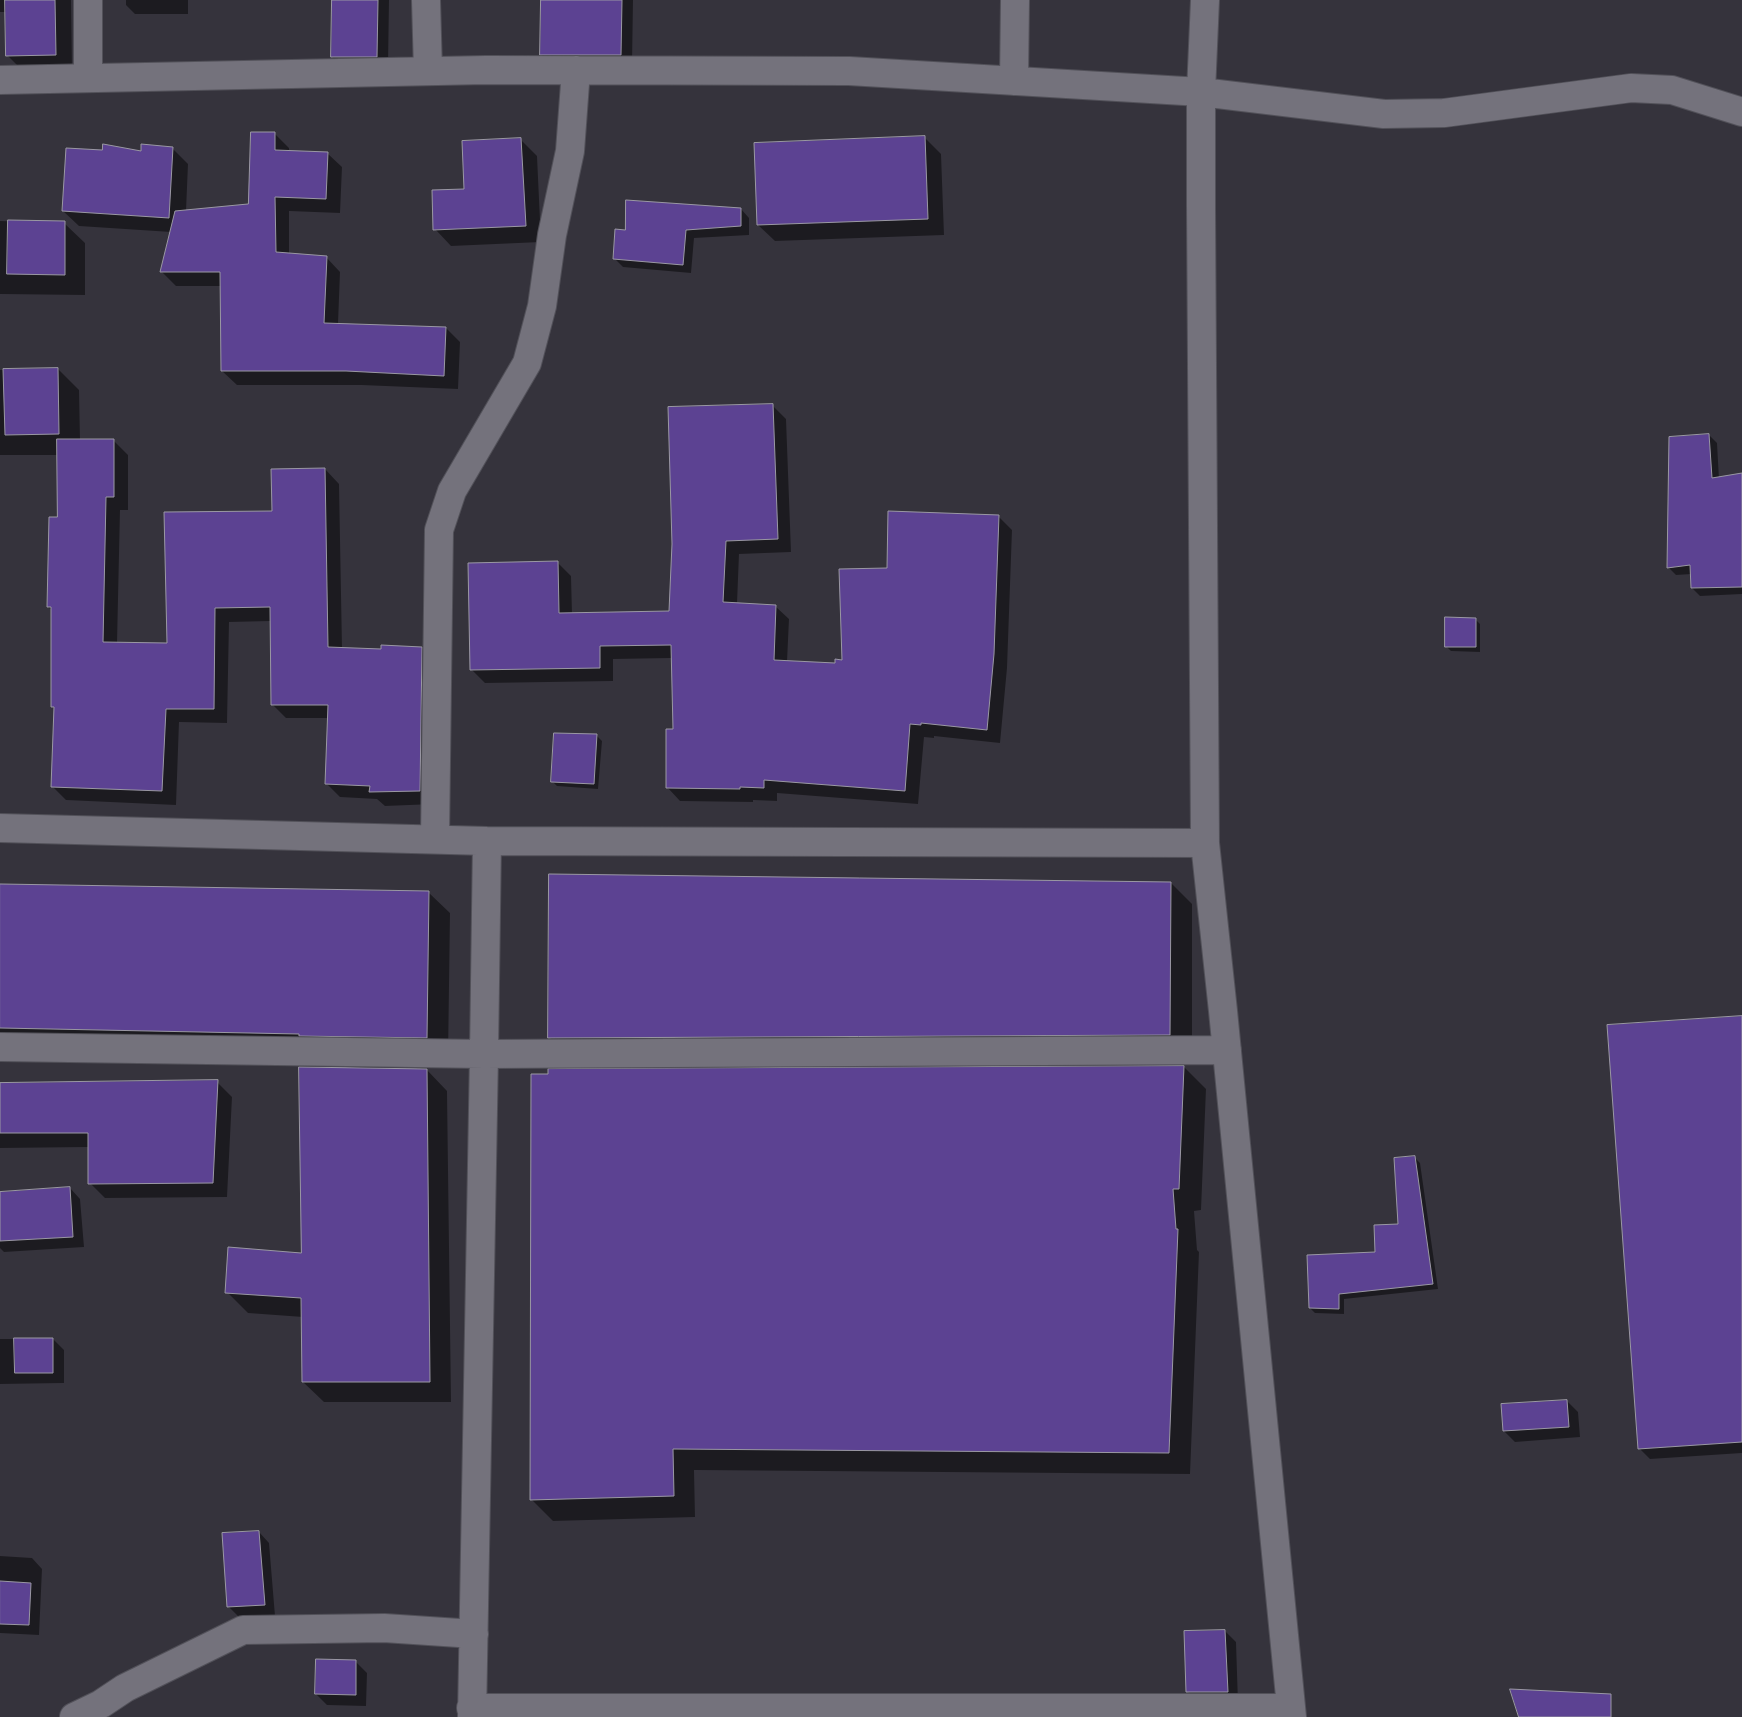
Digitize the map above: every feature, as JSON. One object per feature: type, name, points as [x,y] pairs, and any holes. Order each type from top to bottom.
[{"type":"street","points":[[88,0],[88,78]]},
{"type":"street","points":[[426,0],[428,71]]},
{"type":"street","points":[[1014,81],[1016,0]]},
{"type":"street","points":[[487,841],[472,1713],[1291,1713],[1227,1050],[1205,843],[1201,92],[1205,0]]},
{"type":"street","points":[[435,839],[439,530],[452,491],[527,363],[542,306],[552,235],[570,151],[576,70]]},
{"type":"street","points":[[0,80],[428,71],[849,71],[1201,92],[1384,114],[1444,113],[1640,88],[1672,90],[1742,112]]},
{"type":"street","points":[[0,828],[487,841],[1205,843]]},
{"type":"street","points":[[0,1047],[484,1054],[1227,1050]]},
{"type":"street","points":[[74,1717],[101,1704],[124,1688],[243,1630],[384,1628],[474,1634]]},
{"type":"building","points":[[5,0],[55,0],[56,55],[6,56]]},
{"type":"building","points":[[332,0],[378,0],[377,57],[331,57]]},
{"type":"building","points":[[541,0],[622,0],[621,55],[540,55]]},
{"type":"building","points":[[251,132],[275,132],[275,150],[328,152],[326,199],[275,197],[276,252],[327,256],[324,323],[446,327],[444,376],[346,371],[221,371],[220,272],[160,272],[175,211],[248,204]]},
{"type":"building","points":[[925,136],[928,219],[757,225],[754,143]]},
{"type":"building","points":[[521,138],[526,226],[433,230],[432,190],[464,189],[462,141]]},
{"type":"building","points":[[103,144],[141,151],[141,144],[173,147],[169,218],[62,211],[66,148],[102,150]]},
{"type":"building","points":[[626,200],[741,208],[741,226],[686,230],[683,265],[613,259],[615,229],[625,230]]},
{"type":"building","points":[[8,220],[65,221],[65,275],[7,274]]},
{"type":"building","points":[[58,368],[59,434],[5,435],[3,369]]},
{"type":"building","points":[[773,404],[778,539],[726,541],[723,602],[776,605],[774,660],[835,663],[835,659],[842,660],[839,569],[887,568],[888,511],[999,515],[994,654],[987,730],[921,723],[921,725],[910,724],[905,791],[764,780],[764,788],[666,788],[666,729],[673,729],[671,645],[600,646],[600,668],[470,670],[468,563],[558,561],[559,613],[669,611],[672,544],[668,407]]},
{"type":"building","points":[[1709,434],[1712,478],[1742,473],[1742,587],[1691,588],[1690,565],[1667,568],[1669,437]]},
{"type":"building","points":[[57,439],[114,439],[114,497],[106,497],[103,642],[167,643],[164,512],[272,511],[271,469],[325,468],[328,647],[381,649],[381,645],[422,647],[420,791],[369,792],[370,786],[325,784],[328,705],[271,705],[270,607],[215,608],[214,709],[166,709],[162,791],[51,787],[54,707],[51,707],[51,607],[47,607],[49,517],[57,517]]},
{"type":"building","points":[[1445,617],[1476,618],[1476,647],[1445,647]]},
{"type":"building","points":[[554,733],[597,734],[594,784],[551,782]]},
{"type":"building","points":[[549,874],[1171,882],[1170,1035],[548,1038]]},
{"type":"building","points":[[0,884],[429,891],[427,1038],[0,1028]]},
{"type":"building","points":[[1742,1016],[1742,1442],[1638,1449],[1607,1025]]},
{"type":"building","points":[[1184,1066],[1179,1189],[1173,1189],[1176,1229],[1178,1229],[1169,1453],[673,1449],[674,1496],[530,1500],[531,1074],[548,1074],[548,1069]]},
{"type":"building","points":[[299,1067],[427,1069],[430,1382],[302,1382],[301,1298],[225,1293],[228,1247],[301,1253]]},
{"type":"building","points":[[218,1080],[213,1183],[88,1184],[88,1133],[0,1133],[0,1083]]},
{"type":"building","points":[[1415,1156],[1433,1284],[1339,1294],[1339,1309],[1309,1308],[1307,1255],[1375,1252],[1374,1225],[1398,1224],[1394,1158]]},
{"type":"building","points":[[70,1187],[73,1237],[0,1241],[0,1192]]},
{"type":"building","points":[[14,1338],[53,1338],[53,1373],[15,1373]]},
{"type":"building","points":[[1567,1400],[1569,1427],[1503,1431],[1501,1404]]},
{"type":"building","points":[[259,1531],[265,1605],[227,1607],[222,1533]]},
{"type":"building","points":[[0,1581],[31,1583],[29,1625],[0,1624]]},
{"type":"building","points":[[1225,1630],[1228,1692],[1186,1692],[1184,1631]]},
{"type":"building","points":[[316,1659],[356,1660],[356,1695],[315,1694]]},
{"type":"building","points":[[1510,1689],[1611,1694],[1611,1717],[1519,1717]]}]
